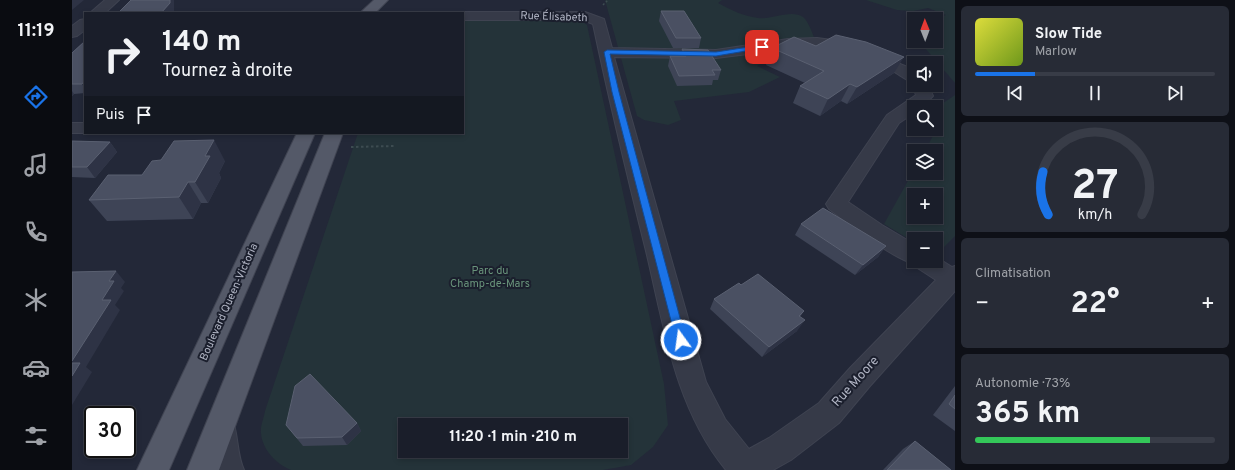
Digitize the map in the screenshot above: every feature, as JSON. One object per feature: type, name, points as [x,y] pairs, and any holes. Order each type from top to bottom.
[{"type":"main road","points":[[368,12],[384,0]]},
{"type":"main road","points":[[382,12],[384,0]]},
{"type":"main road","name":"Boulevard Queen-Victoria","points":[[153,470],[306,134]]},
{"type":"main road","points":[[204,470],[331,140]]},
{"type":"street","points":[[98,12],[113,0]]},
{"type":"street","name":"Rue Élisabeth","points":[[464,16],[586,14],[599,22],[615,92],[692,382],[703,412],[721,442],[745,470]]},
{"type":"street","points":[[72,34],[84,24]]},
{"type":"street","points":[[607,52],[716,54],[731,53],[777,44],[813,42],[846,47],[904,69],[907,72]]},
{"type":"street","points":[[907,251],[874,231],[836,204],[893,119],[920,101],[925,96],[923,92]]},
{"type":"street","points":[[72,128],[84,128]]},
{"type":"street","points":[[938,268],[954,276]]},
{"type":"street","name":"Rue Moore","points":[[745,470],[780,449],[829,413],[860,377],[954,276]]},
{"type":"street","points":[[221,425],[226,467],[228,470]]},
{"type":"path","points":[[331,140],[394,146]]},
{"type":"green space","points":[[605,0],[722,0],[718,3],[747,16],[769,18],[787,14],[798,15],[803,17],[808,23],[819,50],[787,50],[757,66],[780,77],[749,92],[674,101],[681,120],[668,125],[644,120],[637,116]]},
{"type":"green space","points":[[866,0],[955,0],[955,83],[943,69],[943,56],[932,56],[925,48],[943,48],[943,16],[946,15],[943,14],[943,12],[938,12],[928,8],[913,11],[897,10]]},
{"type":"green space","name":"Parc du Champ-de-Mars","points":[[464,20],[568,20],[583,22],[587,25],[664,384],[668,425],[653,447],[631,465],[603,470],[291,470],[275,460],[267,450],[262,439],[262,425],[265,411],[358,134],[464,134]]},
{"type":"green space","points":[[955,95],[955,236],[943,248],[943,232],[907,232],[907,238],[884,224],[908,180],[943,180],[943,144],[929,144],[933,136],[943,136],[943,103]]},
{"type":"building","points":[[131,0],[170,0],[170,3],[162,12],[119,12]]},
{"type":"building","points":[[661,11],[684,11],[701,38],[676,38]]},
{"type":"building","points":[[836,35],[866,42],[904,57],[857,87],[850,84],[828,99],[800,86],[824,71],[772,48],[794,37],[816,46]]},
{"type":"building","points":[[84,42],[84,81],[82,84],[72,84],[72,53]]},
{"type":"building","points":[[682,49],[708,50],[721,70],[712,70],[715,75],[679,76],[670,56],[686,56]]},
{"type":"building","points":[[214,140],[205,156],[210,156],[195,182],[188,182],[179,197],[89,200],[108,175],[142,175],[152,161],[161,160],[174,141]]},
{"type":"building","points":[[72,141],[110,142],[87,167],[72,167]]},
{"type":"building","points":[[823,208],[886,246],[863,265],[801,224]]},
{"type":"building","points":[[116,271],[109,281],[114,281],[102,300],[111,300],[72,361],[72,272]]},
{"type":"building","points":[[758,274],[804,311],[799,316],[805,320],[769,347],[714,299],[739,283],[741,285]]},
{"type":"building","points":[[72,363],[80,363],[72,376]]},
{"type":"building","points":[[310,374],[357,423],[342,437],[297,438],[286,425],[295,386]]},
{"type":"building","points":[[955,395],[955,409],[949,404]]},
{"type":"building","points":[[915,441],[951,470],[887,470]]},
{"type":"route","points":[[681,340],[656,241],[615,92],[607,52],[716,54],[731,53],[762,47]]}]
